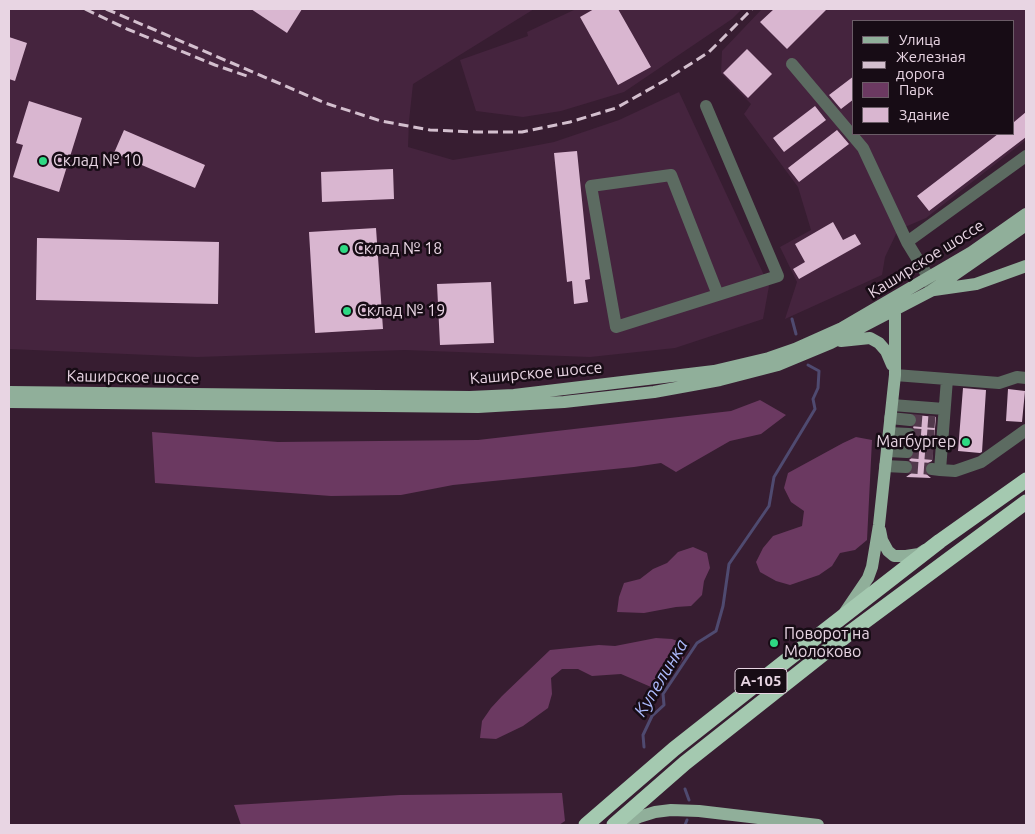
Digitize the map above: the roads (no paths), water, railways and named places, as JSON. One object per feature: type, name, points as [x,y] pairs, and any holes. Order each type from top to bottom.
[{"type":"highway","name":"А-105","points":[[586,825],[674,749],[940,541],[1026,480]]},
{"type":"highway","name":"А-105","points":[[614,825],[685,763],[852,631],[1026,502]]},
{"type":"main road","name":"Каширское шоссе","points":[[9,402],[478,407],[564,402],[654,392],[720,380],[778,365],[831,342],[896,309],[1026,214]]},
{"type":"main road","name":"Каширское шоссе","points":[[9,392],[470,397],[514,395],[714,371],[744,365],[795,349],[842,328],[930,284],[1026,225]]},
{"type":"main road","points":[[930,284],[976,284],[1026,266]]},
{"type":"main road","points":[[839,620],[868,578],[880,525],[895,375],[896,309]]},
{"type":"main road","points":[[831,342],[855,338],[870,338],[879,343],[886,351],[895,375]]},
{"type":"main road","points":[[880,525],[882,540],[888,551],[894,556],[919,554],[940,541]]},
{"type":"main road","points":[[622,825],[655,812],[671,810],[699,811],[818,825]]},
{"type":"lane","points":[[792,64],[863,148],[907,242],[930,284]]},
{"type":"lane","points":[[706,106],[778,276],[718,295],[616,327],[591,186],[671,175],[718,295]]},
{"type":"lane","points":[[907,242],[1026,156]]},
{"type":"lane","points":[[895,375],[999,383],[1017,377],[1026,378]]},
{"type":"lane","points":[[947,379],[944,408],[939,422],[936,470],[955,471],[981,462],[1026,430]]},
{"type":"lane","points":[[892,405],[944,408]]},
{"type":"lane","points":[[890,418],[910,420]]},
{"type":"lane","points":[[889,433],[909,434]]},
{"type":"lane","points":[[887,451],[907,452]]},
{"type":"lane","points":[[886,466],[906,468]]},
{"type":"waterway","name":"Купелинка","points":[[792,319],[796,334]]},
{"type":"waterway","name":"Купелинка","points":[[644,747],[643,735],[652,716],[664,705],[663,694],[697,643],[716,631],[723,606],[729,564],[769,506],[774,477],[815,409],[813,399],[818,388],[819,371],[808,365]]},
{"type":"waterway","name":"Купелинка","points":[[685,789],[689,800]]},
{"type":"waterway","name":"Купелинка","points":[[685,825],[687,820]]},
{"type":"tunnel","points":[[910,420],[935,422]]},
{"type":"tunnel","points":[[909,434],[934,436]]},
{"type":"tunnel","points":[[907,452],[933,454]]},
{"type":"tunnel","points":[[906,467],[932,469]]},
{"type":"railway","points":[[85,9],[127,29],[247,76]]},
{"type":"railway","points":[[106,9],[325,103],[381,121],[430,130],[476,132],[522,132],[570,122],[616,108],[664,81],[709,52],[752,9]]},
{"type":"place","name":"Склад № 10","points":[[43,161]]},
{"type":"place","name":"Склад № 18","points":[[344,249]]},
{"type":"place","name":"Склад № 19","points":[[347,311]]},
{"type":"place","name":"Магбургер","points":[[966,442]]},
{"type":"place","name":"Поворот на Молоково","points":[[774,643]]}]
